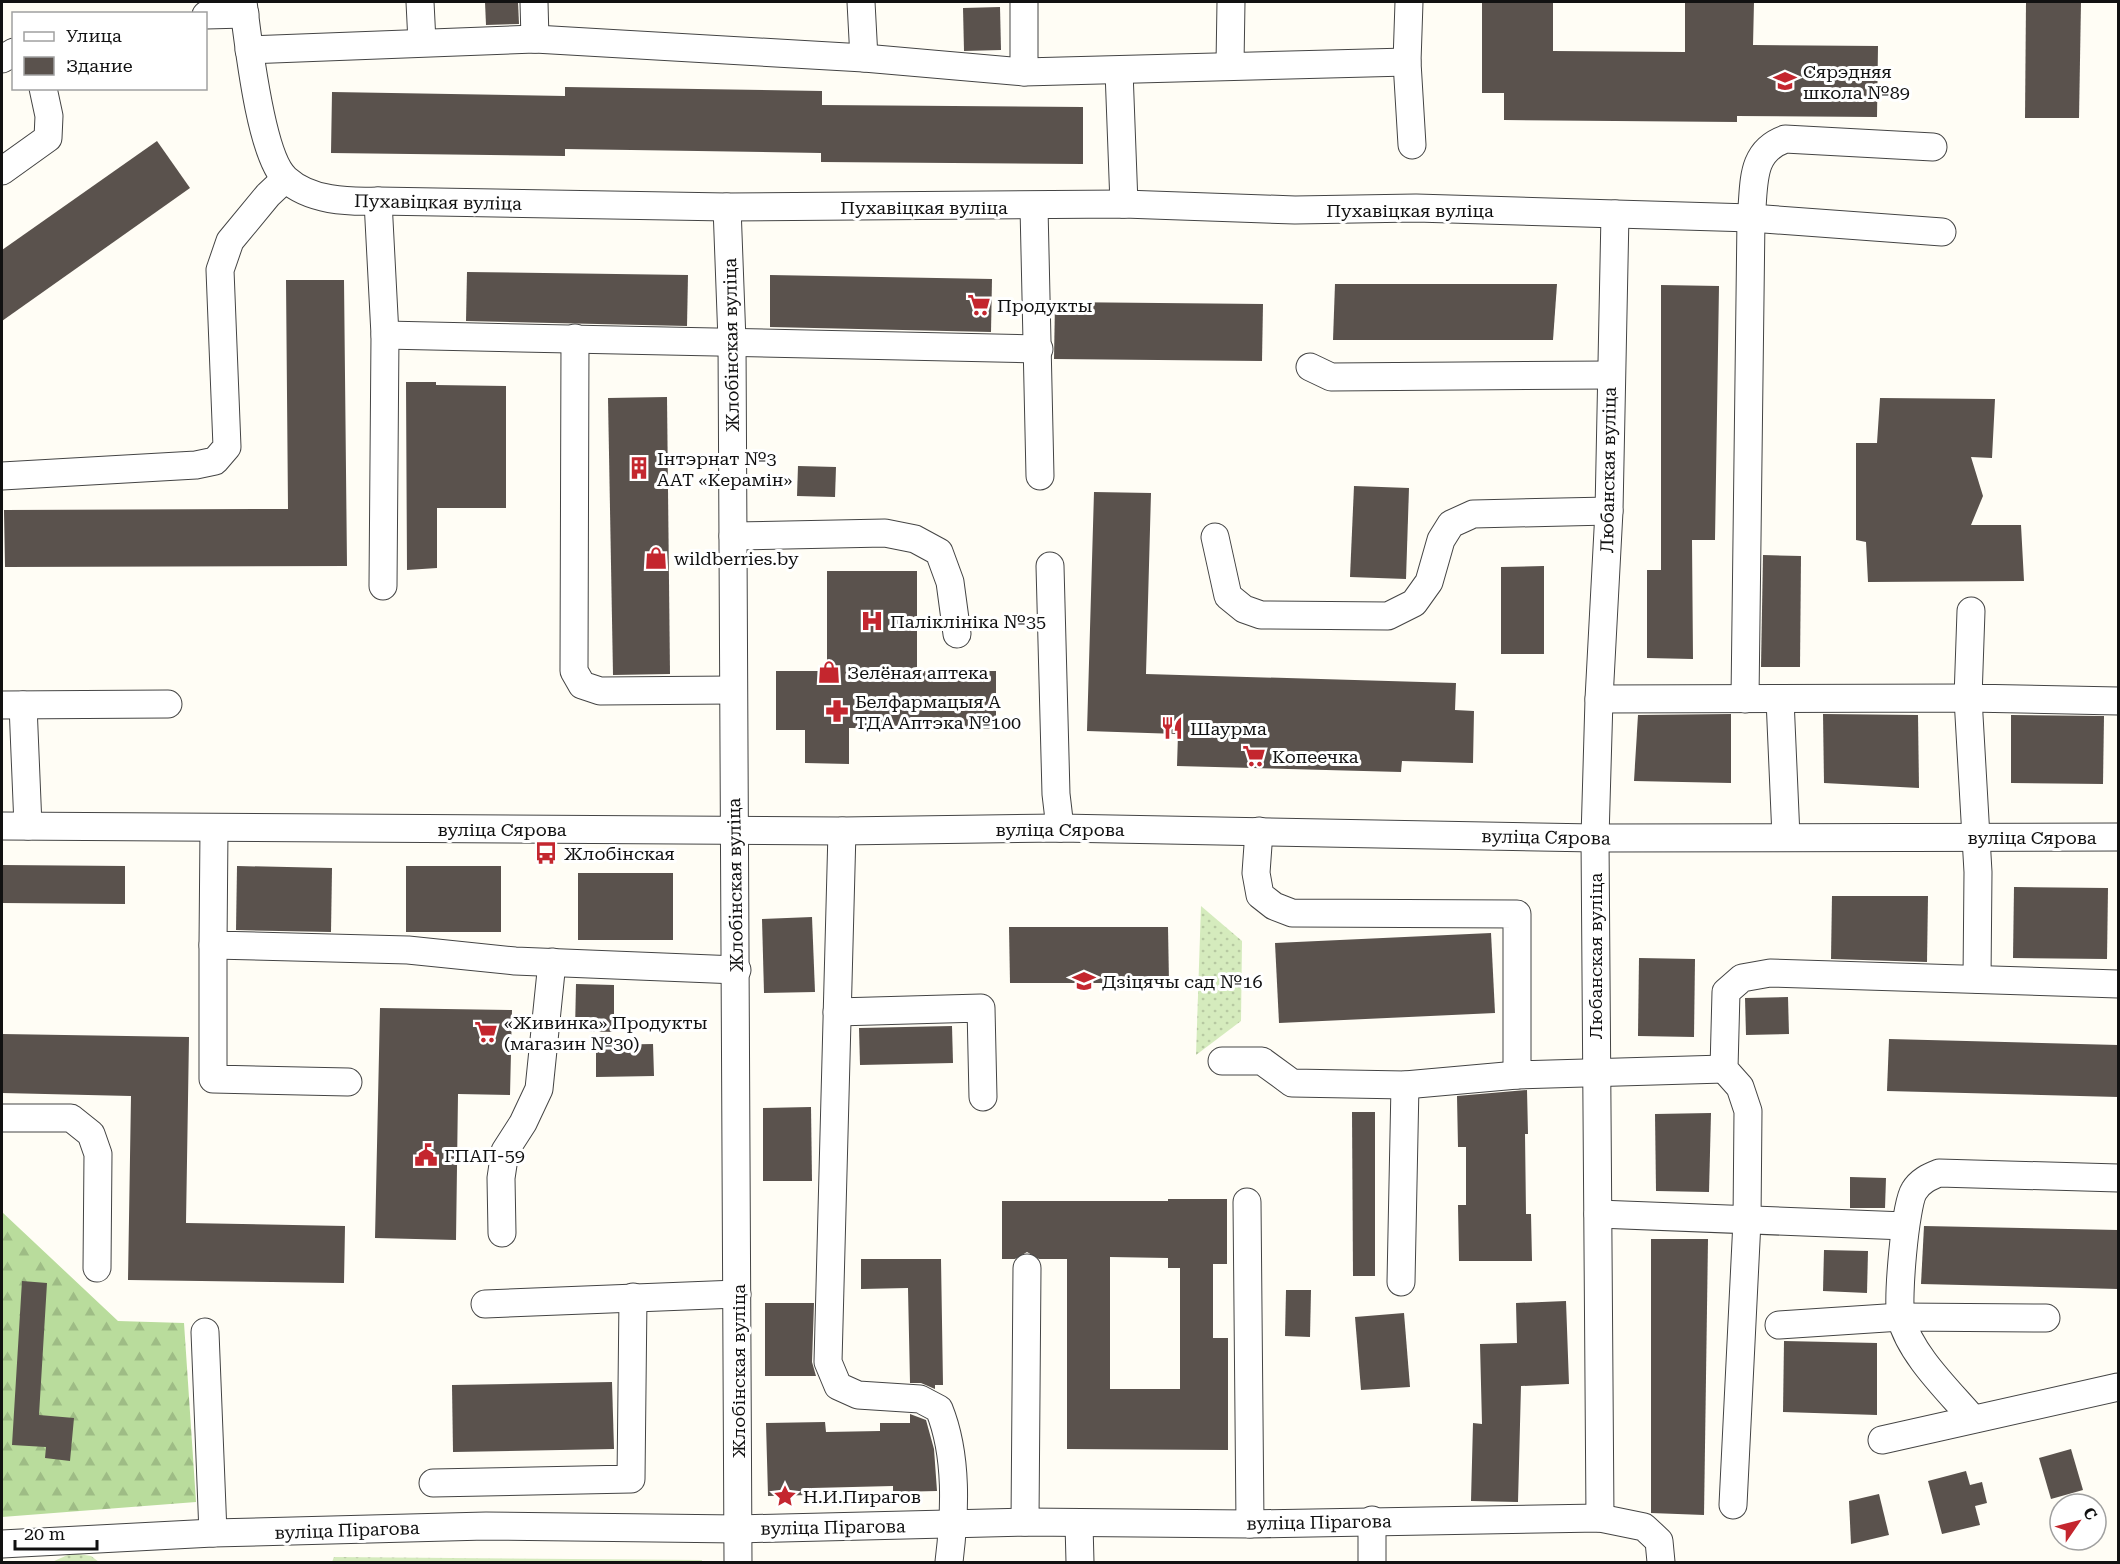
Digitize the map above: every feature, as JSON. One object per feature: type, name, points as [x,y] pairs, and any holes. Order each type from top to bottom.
[{"type":"street","points":[[420,2],[422,42]]},
{"type":"street","points":[[534,2],[535,39]]},
{"type":"street","points":[[861,2],[864,58]]},
{"type":"street","points":[[1024,2],[1024,72]]},
{"type":"street","points":[[1230,64],[1231,2]]},
{"type":"street","points":[[1409,2],[1407,62],[1412,145]]},
{"type":"street","points":[[2,476],[195,465],[215,461],[227,447],[220,270],[230,241],[268,195],[285,179],[269,149],[249,50],[244,8],[207,15]]},
{"type":"street","points":[[249,50],[535,39],[864,58],[1024,72],[1119,71],[1230,64],[1407,62]]},
{"type":"street","points":[[1119,71],[1124,204]]},
{"type":"street","points":[[2,171],[48,138],[49,116],[43,90]]},
{"type":"street","points":[[1745,699],[1751,218],[1760,156],[1770,145],[1785,140],[1933,147]]},
{"type":"street","name":"Пухавіцкая вуліца","points":[[285,179],[313,194],[348,202],[727,207],[1034,207],[1124,204],[1295,210],[1416,208],[1751,218],[1942,232]]},
{"type":"street","points":[[378,201],[385,335],[383,586]]},
{"type":"street","name":"Жлобінская вуліца","points":[[727,207],[732,341],[734,831],[737,970],[738,1563]]},
{"type":"street","points":[[1034,207],[1039,349],[1040,476]]},
{"type":"street","name":"Любанская вуліца","points":[[1600,1518],[1595,838],[1599,699],[1609,511],[1615,214]]},
{"type":"street","points":[[385,335],[1039,349]]},
{"type":"street","points":[[575,338],[574,671],[582,685],[600,691],[733,690]]},
{"type":"street","points":[[1310,367],[1331,377],[1611,375]]},
{"type":"street","points":[[1215,537],[1228,596],[1244,609],[1261,615],[1389,616],[1414,603],[1429,582],[1441,540],[1451,524],[1473,514],[1609,511]]},
{"type":"street","points":[[733,536],[885,533],[915,539],[939,552],[950,582],[957,634]]},
{"type":"street","points":[[1050,566],[1059,828]]},
{"type":"street","points":[[1971,611],[1968,698],[1976,837],[1977,979]]},
{"type":"street","points":[[1599,699],[1968,698],[2118,701]]},
{"type":"street","points":[[1780,699],[1786,837]]},
{"type":"street","points":[[15,826],[12,705],[168,704]]},
{"type":"street","name":"вуліца Сярова","points":[[15,826],[734,831],[1059,828],[1595,838],[2118,837]]},
{"type":"street","points":[[214,829],[213,1079],[348,1082]]},
{"type":"street","points":[[842,831],[828,1362],[838,1386],[858,1395],[920,1399],[939,1409],[949,1434],[953,1525],[949,1563]]},
{"type":"street","points":[[1259,831],[1256,873],[1260,895],[1274,906],[1292,913],[1517,914],[1517,1075]]},
{"type":"street","points":[[213,945],[408,950],[515,961],[737,970]]},
{"type":"street","points":[[502,1233],[501,1178],[506,1151],[523,1123],[539,1089],[552,962]]},
{"type":"street","points":[[1733,1505],[1747,1221],[1748,1111],[1740,1087],[1725,1069],[1726,992],[1742,978],[1770,973],[2118,984]]},
{"type":"street","points":[[837,1012],[981,1008],[983,1097]]},
{"type":"street","points":[[1222,1061],[1262,1061],[1292,1083],[1405,1085],[1517,1075],[1725,1069]]},
{"type":"street","points":[[1401,1282],[1405,1085]]},
{"type":"street","points":[[2,1118],[71,1118],[91,1134],[98,1154],[96,1268]]},
{"type":"street","points":[[1972,1418],[1920,1357],[1900,1317],[1906,1212],[1913,1191],[1925,1178],[1939,1173],[2118,1178]]},
{"type":"street","points":[[1247,1202],[1250,1524]]},
{"type":"street","points":[[1598,1214],[1905,1226]]},
{"type":"street","points":[[1025,1522],[1028,1268]]},
{"type":"street","points":[[485,1304],[737,1294]]},
{"type":"street","points":[[433,1483],[631,1479],[633,1297]]},
{"type":"street","points":[[1779,1325],[1900,1317],[2046,1318]]},
{"type":"street","points":[[205,1332],[213,1533]]},
{"type":"street","points":[[1882,1440],[2118,1387]]},
{"type":"street","name":"вуліца Пірагова","points":[[2,1545],[213,1533],[486,1526],[738,1529],[1025,1522],[1250,1524],[1372,1520],[1600,1518],[1644,1527],[1660,1552]]},
{"type":"street","points":[[1372,1520],[1372,1563]]},
{"type":"street","points":[[1079,1524],[1080,1563]]},
{"type":"green space","points":[[1201,906],[1242,941],[1241,1021],[1196,1055]]},
{"type":"green space","points":[[2,1212],[118,1321],[184,1323],[196,1502],[2,1517]]},
{"type":"green space","points":[[72,1553],[91,1556],[99,1562],[52,1562]]},
{"type":"green space","points":[[334,1557],[702,1560],[702,1562],[332,1562]]},
{"type":"building","points":[[485,2],[518,2],[519,24],[486,25]]},
{"type":"building","points":[[1482,2],[1553,2],[1553,51],[1685,52],[1685,2],[1754,2],[1753,45],[1878,46],[1877,117],[1737,116],[1737,122],[1504,120],[1504,93],[1482,93]]},
{"type":"building","points":[[2026,2],[2081,2],[2079,118],[2025,118]]},
{"type":"building","points":[[1000,7],[1001,50],[964,51],[963,8]]},
{"type":"building","points":[[565,87],[822,91],[822,105],[1083,107],[1083,164],[821,162],[821,153],[565,149],[565,156],[331,153],[332,92],[565,96]]},
{"type":"building","points":[[157,141],[190,188],[2,321],[2,250]]},
{"type":"building","points":[[467,272],[688,275],[687,326],[466,321]]},
{"type":"building","points":[[770,275],[992,279],[991,332],[770,327]]},
{"type":"building","points":[[286,280],[344,280],[347,566],[5,567],[4,510],[288,509]]},
{"type":"building","points":[[1335,284],[1557,284],[1553,340],[1333,340]]},
{"type":"building","points":[[1661,285],[1719,286],[1715,540],[1692,540],[1693,659],[1647,658],[1647,570],[1661,570]]},
{"type":"building","points":[[1055,302],[1263,304],[1262,361],[1054,359]]},
{"type":"building","points":[[406,382],[506,386],[506,508],[437,508],[437,568],[407,570]]},
{"type":"building","name":"Інтэрнат №3 ААТ «Керамін»","points":[[667,397],[670,674],[613,675],[608,398]]},
{"type":"building","points":[[1880,398],[1995,399],[1992,458],[1971,457],[1983,496],[1971,525],[2021,525],[2024,581],[1868,582],[1866,542],[1856,540],[1856,443],[1877,443]]},
{"type":"building","points":[[798,466],[836,467],[835,497],[797,496]]},
{"type":"building","points":[[1354,486],[1409,488],[1406,579],[1350,577]]},
{"type":"building","points":[[1094,492],[1151,493],[1146,674],[1456,683],[1455,710],[1474,711],[1473,763],[1402,761],[1401,772],[1177,766],[1178,734],[1087,731]]},
{"type":"building","points":[[1763,555],[1801,556],[1800,667],[1761,667]]},
{"type":"building","points":[[1544,566],[1544,654],[1501,654],[1501,567]]},
{"type":"building","name":"Паліклініка №35","points":[[827,571],[917,571],[917,671],[996,671],[996,729],[849,728],[849,764],[805,763],[805,730],[776,730],[776,671],[827,671]]},
{"type":"building","points":[[1731,714],[1731,783],[1634,781],[1638,715]]},
{"type":"building","points":[[1823,714],[1918,715],[1919,788],[1824,783]]},
{"type":"building","points":[[2011,715],[2104,716],[2103,784],[2011,783]]},
{"type":"building","points":[[2,865],[125,866],[125,904],[2,903]]},
{"type":"building","points":[[237,866],[332,868],[331,932],[236,930]]},
{"type":"building","points":[[406,866],[501,866],[501,932],[406,932]]},
{"type":"building","points":[[578,873],[673,873],[673,940],[578,940]]},
{"type":"building","points":[[2014,887],[2108,888],[2107,959],[2013,958]]},
{"type":"building","points":[[1832,896],[1928,896],[1927,962],[1831,959]]},
{"type":"building","points":[[812,917],[815,992],[764,993],[762,919]]},
{"type":"building","points":[[1009,927],[1168,927],[1169,983],[1010,983]]},
{"type":"building","points":[[1491,933],[1495,1013],[1279,1023],[1275,943]]},
{"type":"building","points":[[1639,958],[1695,959],[1694,1037],[1638,1036]]},
{"type":"building","points":[[576,984],[614,985],[614,1032],[575,1031]]},
{"type":"building","points":[[1788,997],[1789,1034],[1746,1035],[1745,998]]},
{"type":"building","points":[[380,1008],[512,1010],[510,1095],[458,1094],[456,1240],[375,1238]]},
{"type":"building","points":[[952,1026],[953,1063],[860,1065],[859,1028]]},
{"type":"building","points":[[2,1034],[189,1037],[186,1223],[345,1226],[344,1283],[128,1280],[131,1096],[2,1093]]},
{"type":"building","points":[[1889,1039],[2118,1045],[2118,1097],[1887,1091]]},
{"type":"building","points":[[653,1044],[654,1076],[596,1077],[596,1045]]},
{"type":"building","points":[[1527,1090],[1526,1214],[1531,1214],[1532,1261],[1459,1261],[1458,1205],[1466,1205],[1466,1147],[1458,1147],[1457,1096]]},
{"type":"building","points":[[811,1107],[812,1181],[763,1181],[763,1108]]},
{"type":"building","points":[[1352,1112],[1375,1112],[1375,1276],[1353,1276]]},
{"type":"building","points":[[1711,1113],[1709,1192],[1656,1191],[1655,1114]]},
{"type":"building","points":[[1850,1177],[1886,1178],[1885,1208],[1850,1208]]},
{"type":"building","points":[[1168,1199],[1227,1199],[1227,1264],[1213,1264],[1213,1338],[1228,1338],[1228,1450],[1067,1449],[1067,1259],[1039,1259],[1027,1252],[1015,1259],[1002,1259],[1002,1201],[1168,1201]],"holes":[[[1110,1257],[1168,1258],[1168,1268],[1180,1268],[1180,1389],[1110,1389]]]},
{"type":"building","points":[[1924,1226],[2118,1230],[2118,1289],[1921,1284]]},
{"type":"building","points":[[1651,1239],[1708,1239],[1704,1515],[1651,1513]]},
{"type":"building","points":[[1824,1250],[1868,1251],[1867,1293],[1823,1291]]},
{"type":"building","points":[[861,1259],[941,1259],[943,1385],[935,1385],[935,1389],[921,1383],[910,1383],[908,1288],[861,1289]]},
{"type":"building","points":[[22,1281],[47,1283],[39,1415],[74,1418],[70,1461],[45,1458],[46,1447],[12,1445]]},
{"type":"building","points":[[1286,1290],[1311,1290],[1310,1337],[1285,1336]]},
{"type":"building","points":[[1566,1301],[1569,1384],[1521,1386],[1518,1502],[1471,1501],[1473,1423],[1482,1424],[1480,1344],[1517,1343],[1516,1303]]},
{"type":"building","points":[[765,1303],[814,1303],[812,1362],[816,1376],[765,1376]]},
{"type":"building","points":[[1404,1313],[1410,1387],[1361,1390],[1355,1317]]},
{"type":"building","points":[[1784,1341],[1877,1343],[1877,1415],[1783,1412]]},
{"type":"building","points":[[612,1382],[614,1449],[453,1452],[452,1385]]},
{"type":"building","points":[[910,1414],[926,1420],[934,1449],[937,1491],[893,1492],[893,1486],[812,1488],[812,1495],[768,1496],[766,1423],[825,1422],[826,1432],[880,1431],[880,1423],[910,1423]]},
{"type":"building","points":[[2071,1449],[2083,1490],[2049,1492],[2039,1458]]},
{"type":"building","points":[[1966,1471],[1970,1485],[1982,1482],[1987,1503],[1975,1506],[1980,1525],[1942,1534],[1928,1481]]},
{"type":"building","points":[[1879,1494],[1889,1535],[1851,1544],[1849,1501]]},
{"type":"place","name":"Сярэдняя школа №89","points":[[1785,81]]},
{"type":"place","name":"Продукты","points":[[979,305]]},
{"type":"place","name":"Інтэрнат №3 ААТ «Керамін»","points":[[639,468]]},
{"type":"place","name":"wildberries.by","points":[[656,558]]},
{"type":"place","name":"Паліклініка №35","points":[[872,621]]},
{"type":"place","name":"Зелёная аптека","points":[[829,672]]},
{"type":"place","name":"Белфармацыя А ТДА Аптэка №100","points":[[837,711]]},
{"type":"place","name":"Шаурма","points":[[1172,728]]},
{"type":"place","name":"Копеечка","points":[[1254,756]]},
{"type":"place","name":"Жлобінская","points":[[546,853]]},
{"type":"place","name":"Дзіцячы сад №16","points":[[1084,981]]},
{"type":"place","name":"«Живинка» Продукты (магазин №30)","points":[[486,1032]]},
{"type":"place","name":"ГПАП-59","points":[[426,1155]]},
{"type":"place","name":"Н.И.Пирагов","points":[[785,1496]]}]
